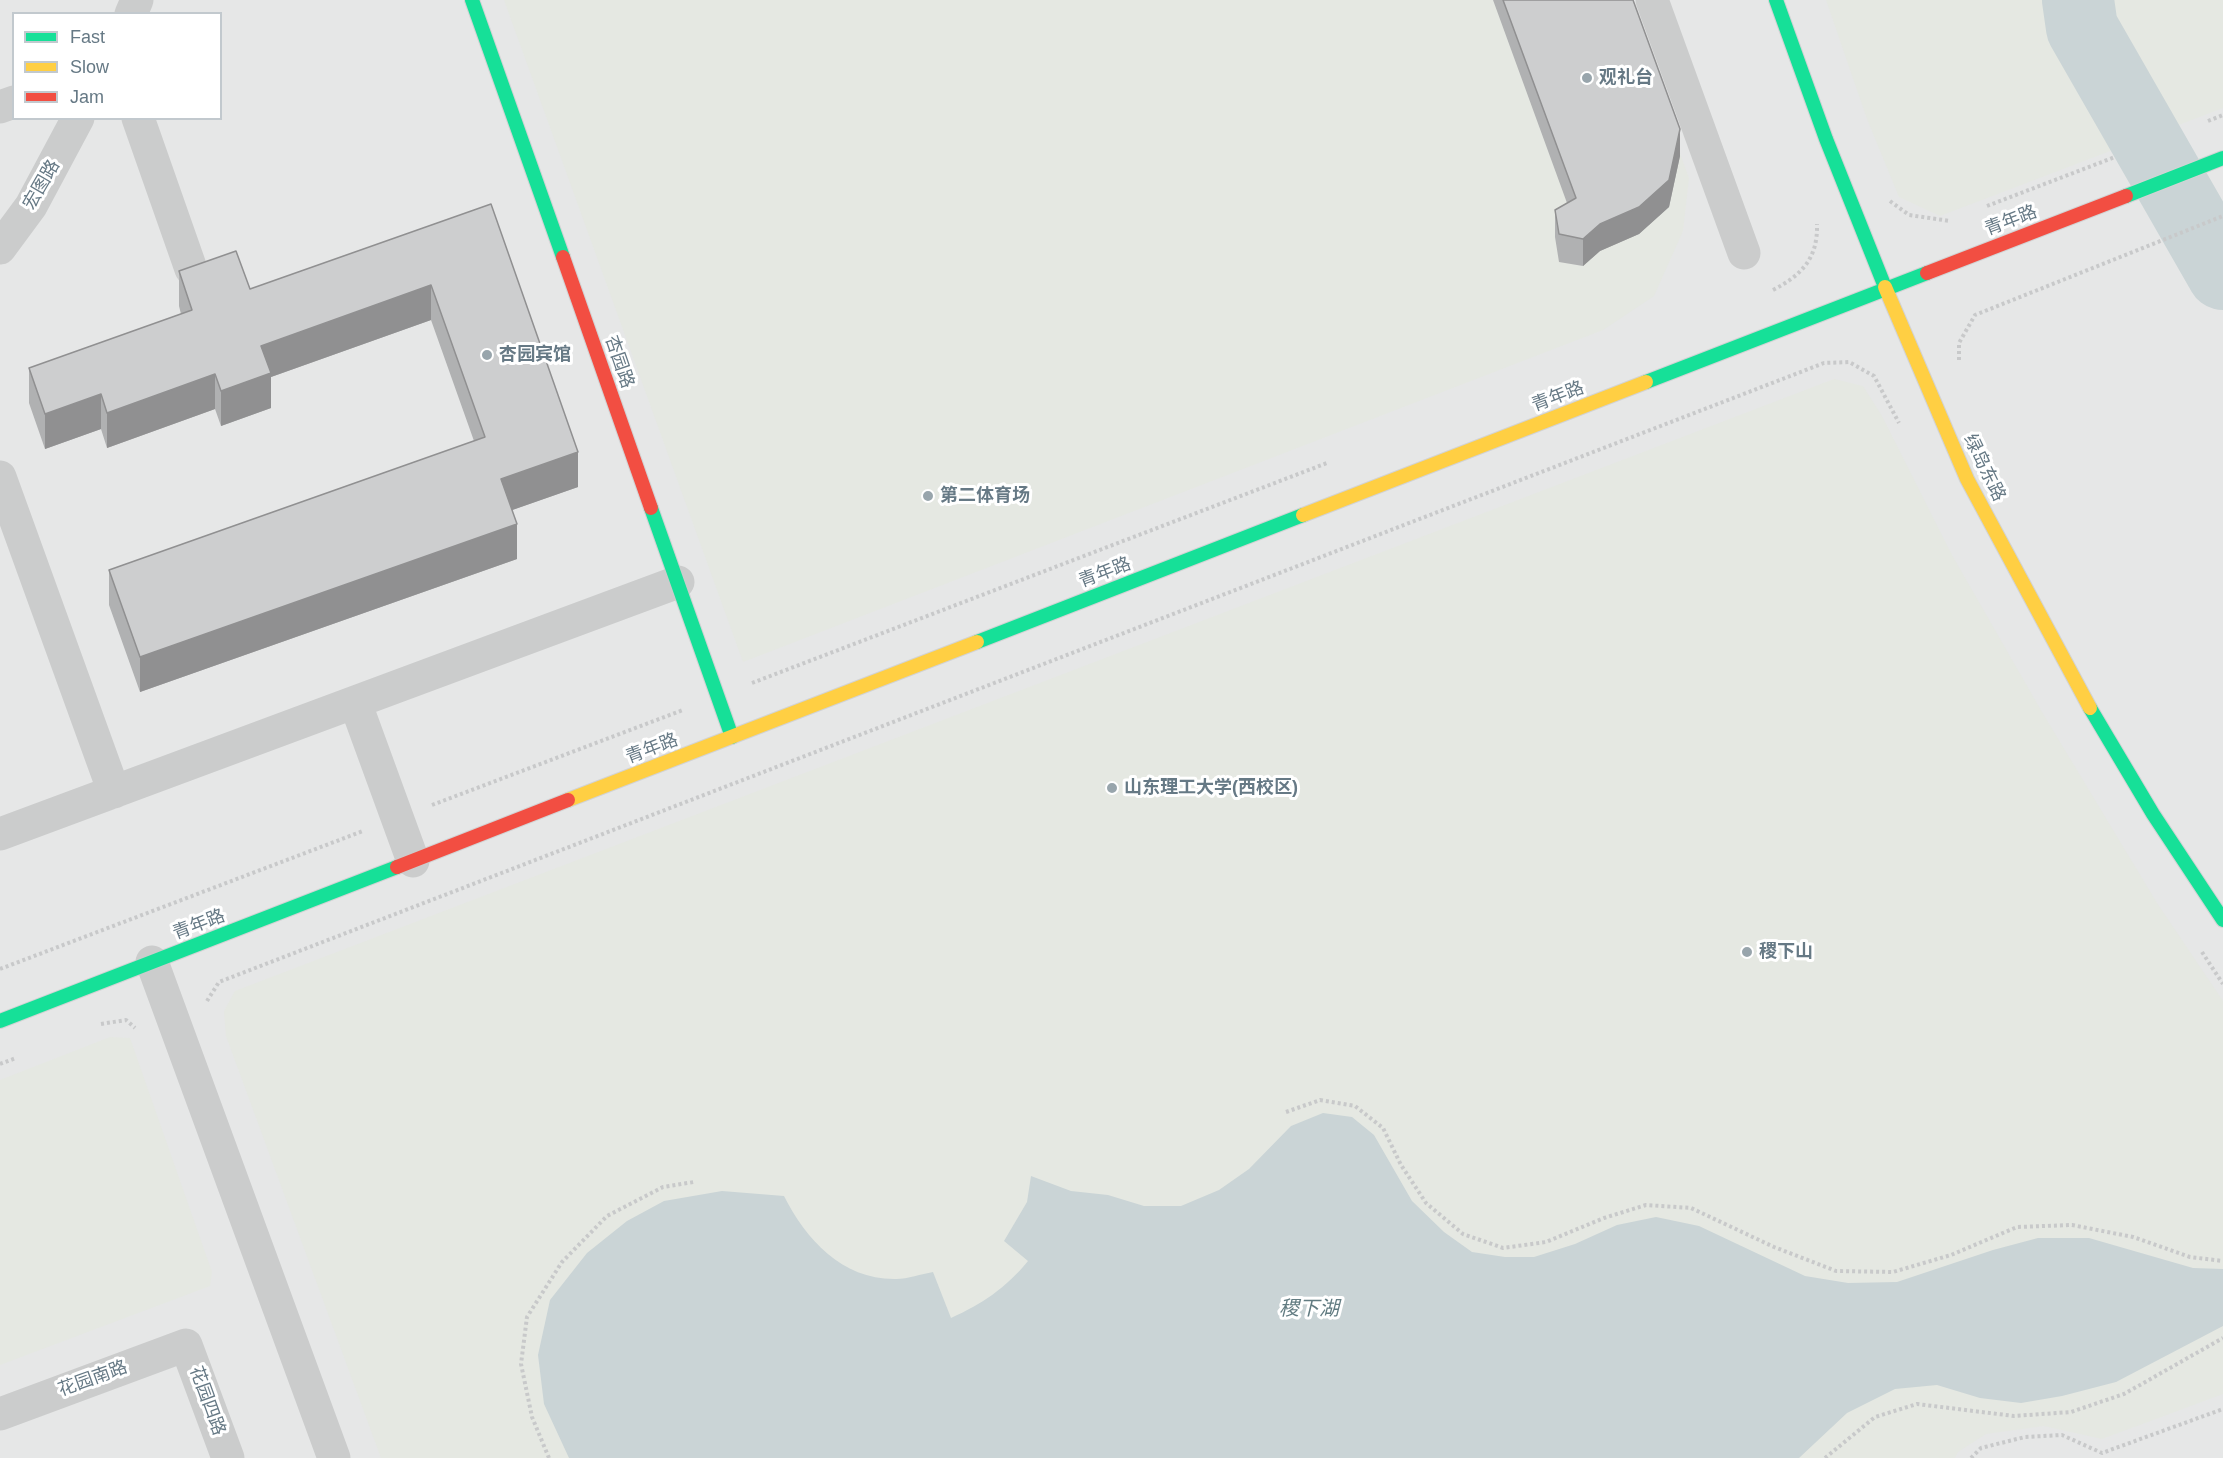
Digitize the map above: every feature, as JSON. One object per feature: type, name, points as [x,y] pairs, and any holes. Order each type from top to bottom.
[{"type":"street","name":"杏园路","points":[[472,0],[732,737]]},
{"type":"street","points":[[1652,0],[1744,253]]},
{"type":"street","name":"绿岛东路","points":[[1776,0],[1842,183],[1966,477],[2057,649],[2172,846],[2223,920]]},
{"type":"street","name":"宏图路","points":[[0,248],[31,206],[77,120]]},
{"type":"street","points":[[139,120],[191,269]]},
{"type":"street","name":"青年路","points":[[0,1021],[2223,159]]},
{"type":"street","points":[[0,477],[114,792]]},
{"type":"street","points":[[0,834],[678,582]]},
{"type":"street","points":[[355,702],[412,861]]},
{"type":"street","points":[[152,962],[334,1458]]},
{"type":"street","name":"花园南路","points":[[0,1414],[186,1345]]},
{"type":"street","name":"花园四路","points":[[186,1345],[228,1458]]},
{"type":"path","points":[[1978,210],[2083,169]]},
{"type":"path","points":[[1887,198],[1909,215],[1947,222],[1957,218]]},
{"type":"path","points":[[1958,368],[1959,343],[1974,315],[2223,216]]},
{"type":"path","points":[[1768,292],[1796,278],[1818,245],[1817,217]]},
{"type":"path","points":[[208,1011],[207,1000],[219,982],[1824,363],[1849,362],[1874,376],[1900,426]]},
{"type":"path","points":[[0,969],[1336,459]]},
{"type":"path","points":[[2198,946],[2223,984]]},
{"type":"path","points":[[91,1028],[126,1020],[138,1031]]},
{"type":"path","points":[[0,1064],[20,1056]]},
{"type":"path","points":[[1286,1112],[1320,1100],[1355,1106],[1383,1128],[1401,1165],[1426,1203],[1463,1234],[1503,1248],[1546,1242],[1604,1218],[1646,1205],[1691,1208],[1774,1247],[1836,1271],[1893,1272],[1951,1255],[2017,1227],[2072,1225],[2133,1236],[2190,1257],[2223,1261]]},
{"type":"path","points":[[549,1458],[532,1417],[521,1364],[527,1317],[562,1262],[607,1216],[663,1187],[694,1182]]},
{"type":"path","points":[[1825,1458],[1875,1417],[1917,1404],[2014,1416],[2071,1412],[2124,1394],[2223,1338]]},
{"type":"path","points":[[1971,1458],[1981,1448],[2025,1437],[2062,1435],[2102,1453],[2223,1409]]},
{"type":"shaded area","name":"山东理工大学(西校区)","points":[[0,0],[2223,0],[2223,1458],[0,1458]]},
{"type":"shaded area","name":"第二体育场","points":[[504,0],[1623,0],[1689,178],[1683,231],[1654,296],[1603,330],[743,662]]},
{"type":"shaded area","points":[[1826,0],[2223,0],[2223,108],[1940,216],[1899,197],[1867,119]]},
{"type":"shaded area","points":[[1834,379],[1863,386],[1882,416],[1952,555],[2042,712],[2157,903],[2223,1001],[2223,1394],[2102,1439],[2044,1426],[1986,1434],[1958,1452],[1955,1458],[381,1458],[226,1036],[224,1011],[235,991]]},
{"type":"shaded area","points":[[110,1037],[130,1038],[212,1272],[210,1286],[0,1365],[0,1080]]},
{"type":"water","name":"稷下湖","points":[[1323,1113],[1352,1117],[1374,1135],[1412,1201],[1444,1232],[1472,1252],[1505,1257],[1534,1257],[1575,1244],[1617,1225],[1656,1217],[1699,1226],[1805,1276],[1848,1283],[1897,1282],[1993,1250],[2038,1238],[2089,1238],[2193,1268],[2223,1269],[2223,1326],[2116,1382],[2062,1396],[2021,1403],[1980,1398],[1937,1385],[1895,1389],[1847,1413],[1799,1458],[569,1458],[544,1404],[538,1355],[550,1300],[587,1253],[627,1221],[664,1201],[722,1191],[784,1196],[803,1228],[815,1242],[843,1265],[877,1278],[901,1279],[933,1272],[951,1318],[993,1294],[1028,1261],[1004,1241],[1027,1202],[1031,1176],[1071,1191],[1108,1195],[1144,1206],[1181,1206],[1219,1190],[1249,1169],[1291,1126]]},
{"type":"building","name":"观礼台","points":[[1503,0],[1633,0],[1680,129],[1669,180],[1639,207],[1600,224],[1583,239],[1559,234],[1555,210],[1576,198]]},
{"type":"building","points":[[491,204],[578,452],[501,479],[517,524],[140,657],[109,570],[485,437],[431,285],[261,346],[271,373],[221,391],[215,374],[107,413],[101,394],[45,414],[29,368],[192,310],[179,271],[236,251],[250,289]]},
{"type":"waterway","points":[[2078,0],[2082,28],[2223,274]]},
{"type":"traffic: fast","points":[[472,0],[563,257]]},
{"type":"traffic: fast","points":[[1776,0],[1826,139],[1885,287]]},
{"type":"traffic: fast","points":[[2126,196],[2223,158]]},
{"type":"traffic: fast","points":[[1646,382],[1927,273]]},
{"type":"traffic: fast","points":[[651,508],[732,737]]},
{"type":"traffic: fast","points":[[977,642],[1303,515]]},
{"type":"traffic: fast","points":[[2090,708],[2153,814],[2223,920]]},
{"type":"traffic: fast","points":[[0,1021],[397,867]]},
{"type":"traffic: slow","points":[[1885,287],[1967,479],[2090,708]]},
{"type":"traffic: slow","points":[[1303,515],[1646,382]]},
{"type":"traffic: slow","points":[[568,800],[977,642]]},
{"type":"traffic: jam","points":[[1927,273],[2126,196]]},
{"type":"traffic: jam","points":[[563,257],[651,508]]},
{"type":"traffic: jam","points":[[397,867],[568,800]]},
{"type":"place","name":"观礼台","points":[[1587,78]]},
{"type":"place","name":"杏园宾馆","points":[[487,355]]},
{"type":"place","name":"第二体育场","points":[[928,496]]},
{"type":"place","name":"山东理工大学(西校区)","points":[[1112,788]]},
{"type":"place","name":"稷下山","points":[[1747,952]]}]
